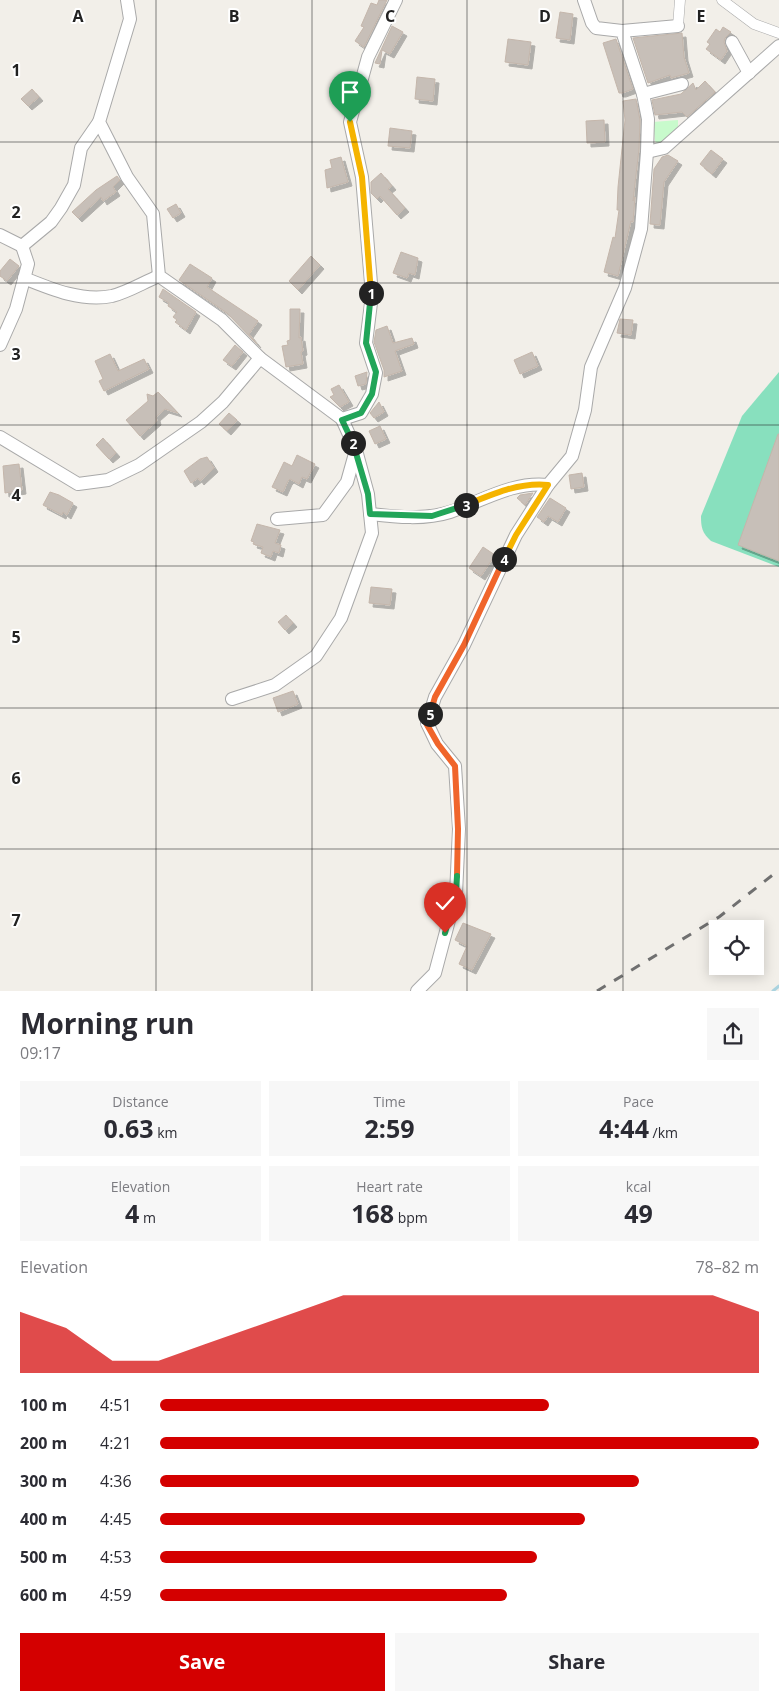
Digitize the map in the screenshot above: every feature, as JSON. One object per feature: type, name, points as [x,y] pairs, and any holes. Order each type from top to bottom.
[{"type":"street","points":[[22,246],[51,222],[74,186],[81,148],[99,122],[130,19],[127,0]]},
{"type":"street","points":[[342,420],[361,413],[372,394],[376,372],[366,343],[372,295],[362,177],[350,122],[368,57],[396,0]]},
{"type":"street","points":[[584,0],[592,23],[596,28],[622,31],[678,26],[680,0]]},
{"type":"street","points":[[722,0],[754,24],[779,33]]},
{"type":"street","points":[[417,991],[435,973],[456,894],[458,829],[455,766],[438,744],[426,723],[435,697],[464,645],[516,535],[548,485],[572,456],[585,410],[591,367],[625,288],[641,229],[648,119],[643,94],[622,31]]},
{"type":"street","points":[[732,42],[749,72]]},
{"type":"street","points":[[647,152],[664,148],[779,46]]},
{"type":"street","points":[[643,94],[682,84]]},
{"type":"street","points":[[99,122],[127,177],[153,214],[159,276],[222,320],[260,358],[342,420],[356,450],[368,494],[372,533],[341,618],[316,656],[275,685],[232,699]]},
{"type":"street","points":[[0,235],[22,246],[28,264],[16,310],[0,345]]},
{"type":"street","points":[[24,278],[46,287],[84,298],[112,296],[159,276]]},
{"type":"street","points":[[0,437],[78,484],[108,480],[138,465],[201,422],[223,402],[260,358]]},
{"type":"street","points":[[278,519],[323,515],[347,482],[356,450]]},
{"type":"street","points":[[370,514],[432,516],[519,486],[548,485]]},
{"type":"green space","points":[[678,120],[678,130],[659,145],[655,141],[653,122]]},
{"type":"green space","points":[[779,372],[779,567],[711,541],[703,530],[701,516],[742,416]]},
{"type":"building","points":[[379,0],[387,0],[364,47],[355,41],[364,27],[361,26],[371,3],[377,5]]},
{"type":"building","points":[[560,12],[573,14],[570,40],[556,38]]},
{"type":"building","points":[[392,26],[403,32],[390,54],[382,50],[380,64],[375,63]]},
{"type":"building","points":[[723,27],[731,32],[725,38],[724,42],[727,51],[721,60],[706,49],[710,44],[707,42],[716,29],[720,32]]},
{"type":"building","points":[[682,33],[684,57],[689,73],[671,78],[670,75],[648,83],[633,38]]},
{"type":"building","points":[[508,39],[531,42],[528,65],[505,62]]},
{"type":"building","points":[[616,39],[633,89],[622,93],[619,93],[603,43]]},
{"type":"building","points":[[417,77],[435,79],[433,101],[415,99]]},
{"type":"building","points":[[705,81],[715,92],[687,117],[682,112],[655,115],[652,100],[681,94],[693,83],[696,90]]},
{"type":"building","points":[[32,89],[39,97],[28,106],[21,99]]},
{"type":"building","points":[[636,99],[640,120],[633,222],[631,221],[618,276],[604,272],[613,237],[615,238],[619,210],[617,210],[618,187],[625,120],[623,101]]},
{"type":"building","points":[[604,120],[605,142],[587,143],[586,121]]},
{"type":"building","points":[[390,128],[412,131],[410,148],[388,146]]},
{"type":"building","points":[[711,150],[723,159],[712,174],[700,164]]},
{"type":"building","points":[[668,155],[678,161],[664,182],[660,225],[650,224],[654,169],[662,157]]},
{"type":"building","points":[[341,157],[348,182],[327,188],[325,170],[332,168],[330,160]]},
{"type":"building","points":[[381,173],[392,186],[388,189],[405,208],[397,215],[380,196],[377,199],[371,193],[371,182]]},
{"type":"building","points":[[117,176],[120,180],[113,187],[116,192],[103,201],[101,197],[78,218],[72,212],[96,190]]},
{"type":"building","points":[[176,204],[181,213],[173,218],[167,209]]},
{"type":"building","points":[[401,252],[418,258],[415,275],[409,273],[407,278],[393,273]]},
{"type":"building","points":[[311,256],[320,265],[298,290],[289,281]]},
{"type":"building","points":[[10,259],[19,266],[7,281],[0,276],[0,271]]},
{"type":"building","points":[[190,264],[212,278],[207,287],[258,321],[249,334],[257,344],[227,313],[179,280]]},
{"type":"building","points":[[163,289],[196,312],[186,330],[175,322],[177,320],[173,317],[177,312],[168,306],[169,303],[159,297]]},
{"type":"building","points":[[290,309],[300,309],[299,338],[301,337],[303,364],[286,367],[282,346],[288,345],[287,341],[290,340]]},
{"type":"building","points":[[620,319],[633,320],[631,335],[617,333]]},
{"type":"building","points":[[387,326],[393,343],[412,338],[414,344],[395,351],[402,371],[384,377],[384,370],[374,342],[376,330]]},
{"type":"building","points":[[235,345],[243,352],[232,366],[223,360]]},
{"type":"building","points":[[532,352],[538,366],[520,374],[514,360]]},
{"type":"building","points":[[110,354],[118,371],[144,359],[149,369],[104,391],[99,381],[103,379],[95,361]]},
{"type":"building","points":[[367,372],[366,384],[358,386],[355,376]]},
{"type":"building","points":[[339,385],[349,402],[340,407],[330,397],[334,395],[331,389]]},
{"type":"building","points":[[158,392],[178,413],[165,409],[156,417],[157,421],[140,436],[126,420],[148,401],[147,394],[153,396]]},
{"type":"building","points":[[379,402],[384,412],[374,418],[370,413]]},
{"type":"building","points":[[229,413],[237,420],[227,431],[219,424]]},
{"type":"building","points":[[380,426],[386,439],[375,444],[369,431]]},
{"type":"building","points":[[779,434],[779,561],[738,545]]},
{"type":"building","points":[[103,438],[116,453],[109,459],[96,445]]},
{"type":"building","points":[[297,455],[315,464],[307,479],[302,477],[299,484],[290,479],[283,492],[272,487],[284,462],[292,466]]},
{"type":"building","points":[[207,457],[214,468],[200,481],[198,478],[191,483],[184,471],[200,459]]},
{"type":"building","points":[[19,464],[22,490],[5,493],[3,466]]},
{"type":"building","points":[[582,473],[584,487],[571,489],[569,475]]},
{"type":"building","points":[[50,492],[73,503],[67,515],[63,512],[62,515],[43,505]]},
{"type":"building","points":[[533,493],[525,505],[517,498],[520,495]]},
{"type":"building","points":[[550,498],[566,508],[558,522],[548,516],[544,522],[537,517]]},
{"type":"building","points":[[257,524],[280,530],[275,543],[281,545],[279,553],[273,551],[271,557],[261,553],[263,547],[253,544],[254,542],[251,541]]},
{"type":"building","points":[[483,547],[495,555],[481,576],[469,568]]},
{"type":"building","points":[[371,587],[392,589],[390,605],[369,603]]},
{"type":"building","points":[[286,615],[293,623],[285,630],[278,622]]},
{"type":"building","points":[[293,691],[298,704],[278,712],[273,698]]},
{"type":"building","points":[[463,923],[491,934],[472,970],[459,964],[467,946],[455,940]]},
{"type":"waterway","points":[[773,991],[779,986]]},
{"type":"railway","points":[[597,991],[719,917],[779,870]]},
{"type":"route","points":[[350,122],[362,177],[372,295],[366,343],[376,372],[372,394],[361,413],[342,420],[356,450],[368,494],[370,514],[412,517],[432,516],[519,486],[548,485],[516,535],[464,645],[435,697],[426,723],[438,744],[455,766],[458,829],[456,894],[445,933]]}]
